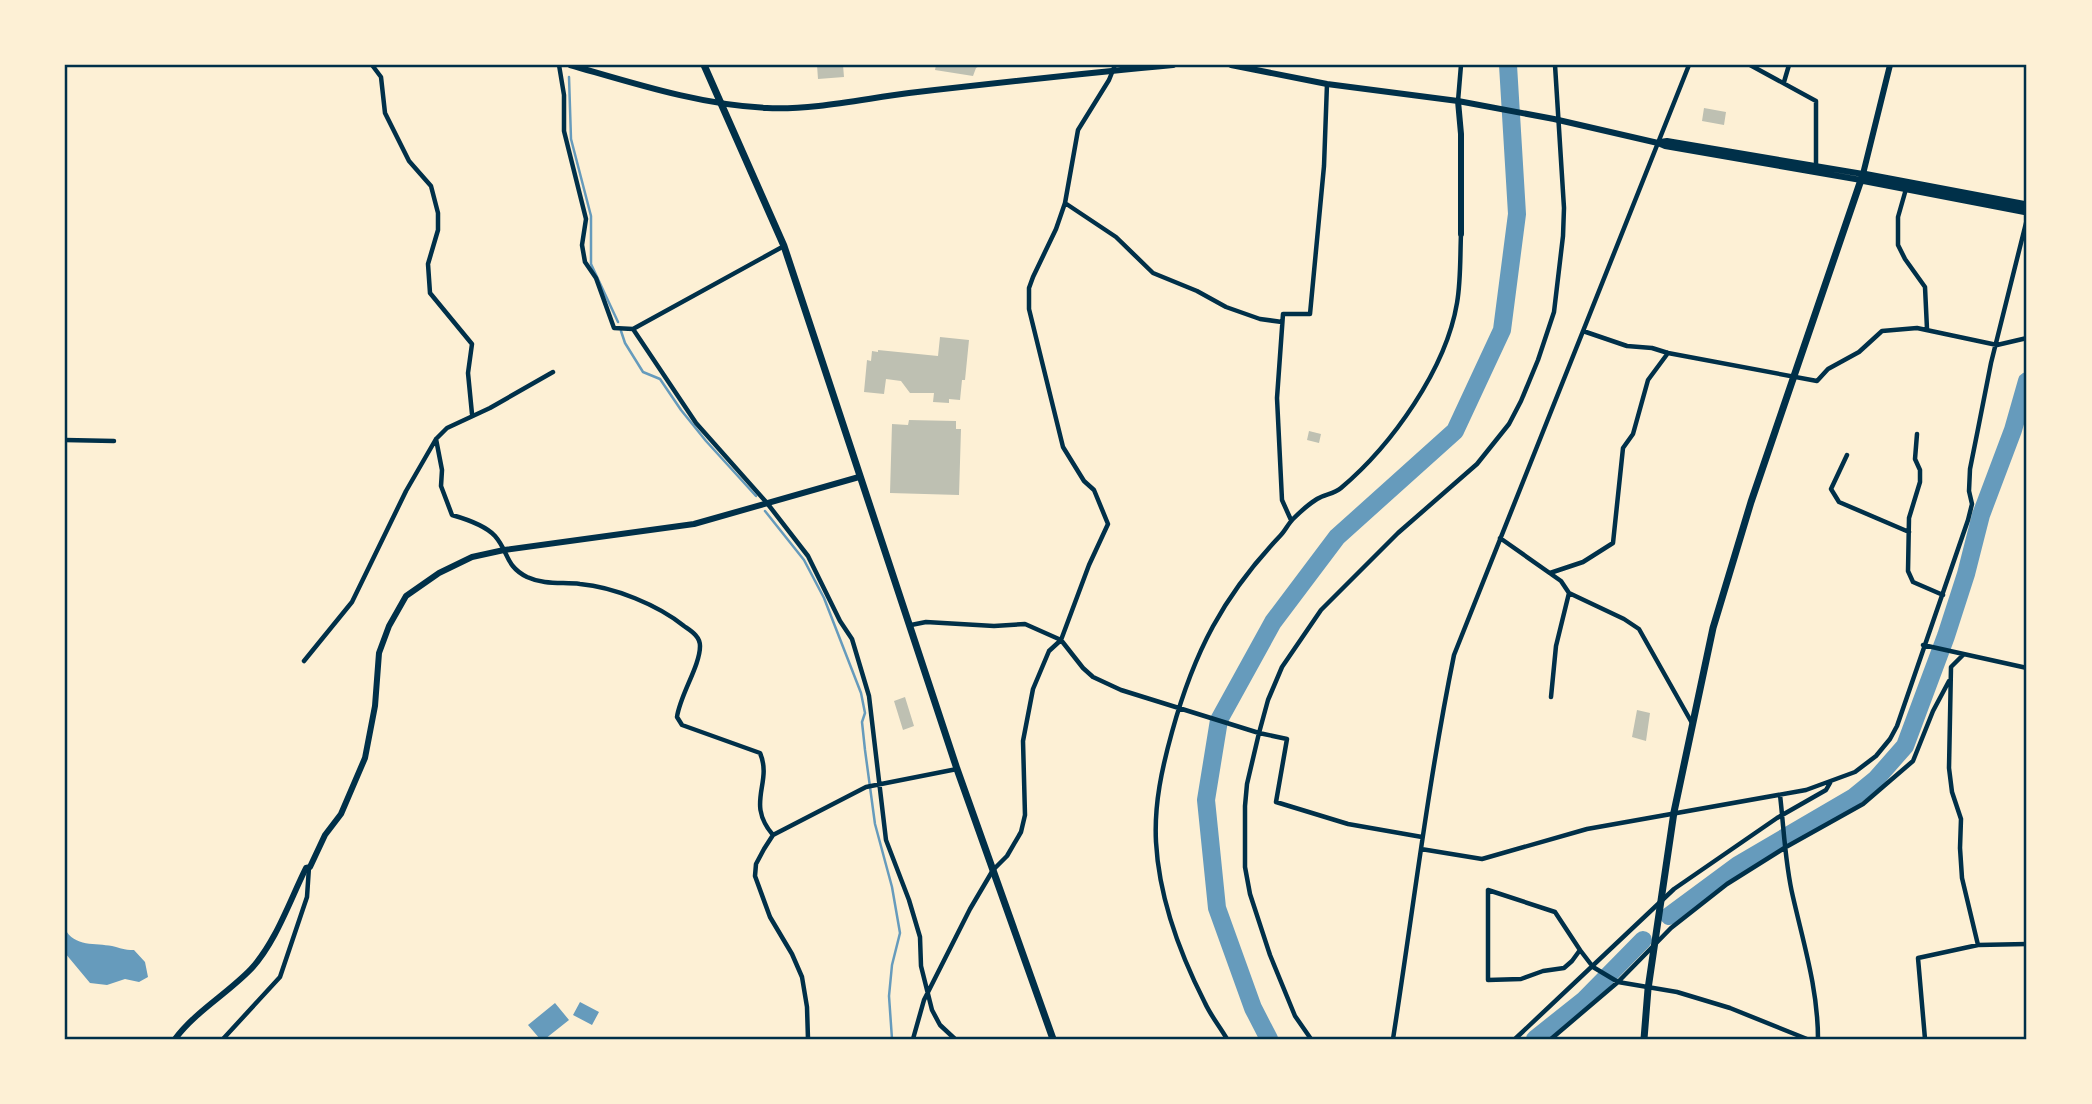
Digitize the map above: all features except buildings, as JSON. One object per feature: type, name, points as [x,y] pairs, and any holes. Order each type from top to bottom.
[{"type":"main road","points":[[705,65],[785,246],[957,769],[1053,1039]]},
{"type":"main road","points":[[1862,177],[2027,212]]},
{"type":"main road","points":[[1862,177],[2027,205]]},
{"type":"main road","points":[[1644,1039],[1648,989],[1674,812],[1713,628],[1751,502],[1862,177]]},
{"type":"street","points":[[373,65],[381,77],[384,113],[409,161],[431,186],[435,200],[438,230],[428,264],[430,293],[472,344],[468,373],[472,414]]},
{"type":"street","points":[[559,65],[564,95],[564,131],[586,219],[582,245],[585,262],[596,278],[614,328],[633,329],[785,246]]},
{"type":"street","points":[[570,65],[721,103],[767,108],[815,106],[1113,68],[1173,65]]},
{"type":"street","points":[[1231,65],[1328,84],[1466,103],[1557,120],[1665,146],[1862,177]]},
{"type":"street","points":[[1227,1039],[1206,1004],[1179,945],[1160,872],[1156,843],[1159,788],[1179,706],[1198,657],[1224,605],[1248,571],[1283,534],[1291,520],[1318,498],[1338,491],[1388,442],[1416,403],[1445,345],[1457,303],[1461,234],[1461,134],[1458,102],[1461,65]]},
{"type":"street","points":[[1311,1039],[1295,1016],[1270,955],[1250,894],[1245,867],[1247,784],[1259,733],[1268,700],[1282,667],[1321,610],[1398,533],[1477,464],[1509,424],[1521,401],[1555,312],[1564,208],[1555,65]]},
{"type":"street","points":[[1393,1039],[1420,849],[1454,655],[1689,65]]},
{"type":"street","points":[[1750,65],[1816,101],[1816,166]]},
{"type":"street","points":[[1784,82],[1790,65]]},
{"type":"street","points":[[1862,177],[1890,65]]},
{"type":"street","points":[[913,1039],[928,994],[993,870],[1007,856],[1024,822],[1023,741],[1029,705],[1040,669],[1049,651],[1061,640],[1108,524],[1094,490],[1084,481],[1063,447],[1029,309],[1029,288],[1065,203],[1078,130],[1113,68]]},
{"type":"street","points":[[1291,520],[1282,500],[1278,367],[1283,314],[1310,314],[1324,166],[1328,84]]},
{"type":"street","points":[[1658,143],[1667,141],[1816,166],[1862,177]]},
{"type":"street","points":[[1906,188],[1898,217],[1898,245],[1925,287],[1927,329]]},
{"type":"street","points":[[1065,203],[1116,237],[1153,273],[1197,291],[1226,307],[1260,319],[1282,323]]},
{"type":"street","points":[[1420,849],[1482,859],[1587,829],[1780,796],[1855,772],[1876,756],[1890,739],[1903,709],[1972,504],[1969,491],[1970,469],[2027,219]]},
{"type":"street","points":[[1583,331],[1627,346],[1652,348],[1817,381],[1828,369],[1859,352],[1882,331],[1902,328],[1927,329],[1997,345],[2027,338]]},
{"type":"street","points":[[633,329],[696,423],[768,503],[808,556],[840,621],[852,639],[869,696],[886,839],[920,937],[920,966],[932,1010],[940,1025],[955,1039]]},
{"type":"street","points":[[1550,573],[1583,562],[1613,543],[1623,448],[1633,434],[1648,380],[1668,353]]},
{"type":"street","points":[[304,661],[352,602],[411,481],[436,439],[447,428],[472,414],[490,408],[553,372]]},
{"type":"street","points":[[1917,434],[1915,458],[1920,470],[1920,482],[1909,519],[1908,571],[1913,582],[1942,595]]},
{"type":"street","points":[[436,439],[442,470],[441,486],[452,515],[467,519],[494,534],[508,562],[526,576],[545,583],[582,584],[602,588],[649,604],[674,618],[697,636],[700,642],[698,654],[677,717],[682,725],[760,753],[764,765],[759,801],[764,823],[773,835]]},
{"type":"street","points":[[65,440],[114,441]]},
{"type":"street","points":[[1847,455],[1831,489],[1834,497],[1839,502],[1909,533]]},
{"type":"street","points":[[223,1039],[280,977],[307,897],[310,867],[325,835],[341,814],[365,758],[375,706],[379,653],[389,626],[406,596],[439,573],[472,557],[504,550],[694,524],[859,477]]},
{"type":"street","points":[[1500,538],[1561,581],[1569,593],[1639,629],[1692,723]]},
{"type":"street","points":[[1551,696],[1556,646],[1569,593]]},
{"type":"street","points":[[911,625],[926,622],[964,626],[1025,624],[1061,640],[1093,677],[1121,690],[1259,733],[1287,738],[1276,802],[1348,824],[1422,837]]},
{"type":"street","points":[[1923,645],[2027,668]]},
{"type":"street","points":[[1963,655],[1951,667],[1949,681],[1949,768],[1952,792],[1961,819],[1962,878],[1979,940],[1978,945]]},
{"type":"street","points":[[1551,1039],[1618,982],[1671,929],[1727,884],[1786,844],[1863,804],[1913,761],[1933,711],[1949,681]]},
{"type":"street","points":[[808,1039],[802,976],[771,917],[755,876],[756,864],[773,835],[866,787],[957,769]]},
{"type":"street","points":[[1515,1039],[1594,967],[1660,900],[1826,790],[1830,782]]},
{"type":"street","points":[[1780,796],[1793,897],[1804,933],[1817,1006],[1818,1039]]},
{"type":"street","points":[[175,1039],[188,1022],[252,967],[272,937],[306,868],[310,867]]},
{"type":"street","points":[[1580,950],[1564,968],[1521,978],[1488,980],[1488,890],[1555,912],[1594,967],[1618,982],[1677,992],[1730,1008],[1807,1039]]},
{"type":"street","points":[[1925,1039],[1918,958],[1978,945],[2027,944]]},
{"type":"water","points":[[65,929],[74,939],[80,941],[134,950],[145,962],[148,977],[139,982],[125,979],[107,985],[90,983],[65,953]]},
{"type":"water","points":[[580,1002],[599,1012],[592,1025],[573,1015]]},
{"type":"water","points":[[555,1003],[569,1020],[545,1039],[540,1039],[528,1025]]},
{"type":"waterway","points":[[1269,1039],[1253,1008],[1217,908],[1206,800],[1219,720],[1273,622],[1337,537],[1455,431],[1502,330],[1517,214],[1508,65]]},
{"type":"waterway","points":[[569,77],[571,139],[591,216],[591,264],[618,322]]},
{"type":"waterway","points":[[621,331],[625,343],[643,372],[660,379],[706,441],[756,496]]},
{"type":"waterway","points":[[1669,916],[1738,865],[1854,797],[1876,779],[1905,746],[1946,636],[1981,515],[2013,430],[2027,381]]},
{"type":"waterway","points":[[765,511],[804,560],[824,598],[861,693],[875,824],[892,887],[900,933],[892,965],[889,996],[892,1039]]},
{"type":"waterway","points":[[1535,1039],[1584,1000],[1643,940]]}]
